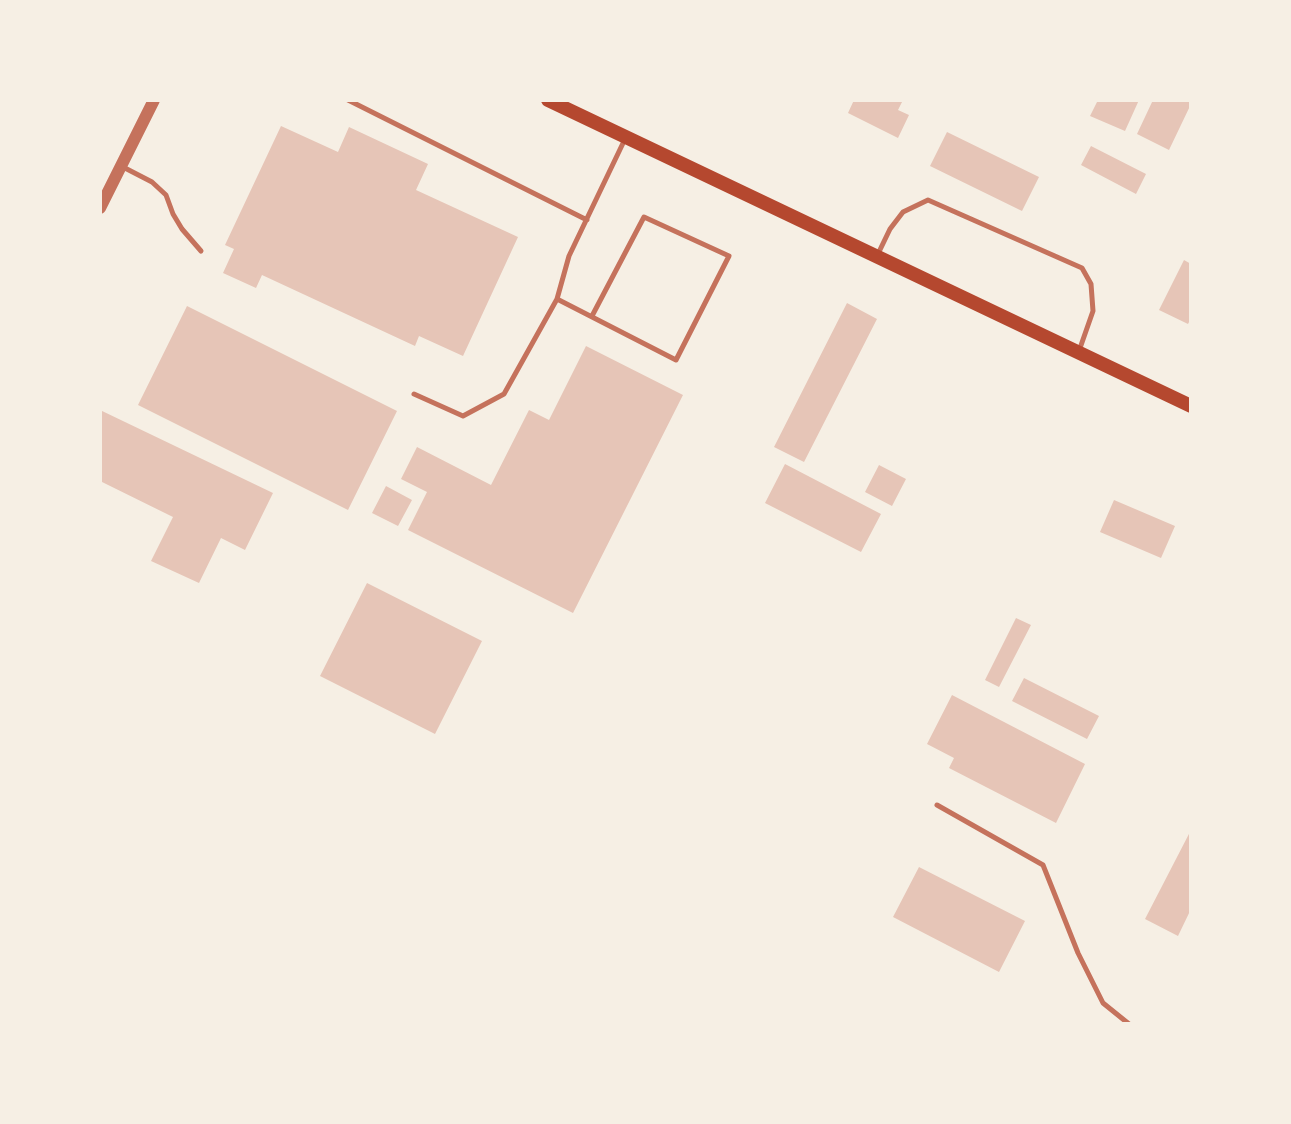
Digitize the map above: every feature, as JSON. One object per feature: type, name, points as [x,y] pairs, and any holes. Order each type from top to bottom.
[{"type":"main road","points":[[548,100],[1191,406]]},
{"type":"street","points":[[100,208],[155,100]]},
{"type":"lane","points":[[348,100],[587,220]]},
{"type":"lane","points":[[414,394],[463,416],[504,394],[557,299],[569,256],[626,137]]},
{"type":"lane","points":[[121,166],[152,183],[166,195],[182,229],[201,251]]},
{"type":"lane","points":[[877,256],[890,229],[903,212],[928,200],[1082,268],[1091,284],[1093,311],[1079,352]]},
{"type":"lane","points":[[557,299],[676,359],[729,256],[644,217],[592,316]]},
{"type":"lane","points":[[937,805],[1043,865],[1077,953],[1103,1003],[1129,1024]]},
{"type":"building","points":[[854,100],[903,100],[898,110],[909,115],[898,138],[848,113]]},
{"type":"building","points":[[1098,100],[1139,100],[1125,131],[1090,116]]},
{"type":"building","points":[[1153,100],[1191,100],[1169,150],[1137,134]]},
{"type":"building","points":[[281,126],[338,152],[349,127],[428,164],[416,190],[518,237],[463,356],[419,336],[415,346],[262,275],[256,288],[223,273],[234,249],[225,245]]},
{"type":"building","points":[[947,132],[1039,177],[1022,211],[930,166]]},
{"type":"building","points":[[1091,146],[1146,174],[1136,194],[1081,165]]},
{"type":"building","points":[[1184,260],[1191,264],[1191,318],[1188,324],[1159,310]]},
{"type":"building","points":[[847,303],[877,319],[804,462],[774,447]]},
{"type":"building","points":[[187,306],[397,411],[348,510],[138,405]]},
{"type":"building","points":[[586,346],[683,395],[573,613],[408,530],[427,492],[401,479],[417,447],[491,485],[529,410],[549,420]]},
{"type":"building","points":[[100,410],[273,493],[245,550],[221,538],[199,583],[151,561],[173,517],[100,481]]},
{"type":"building","points":[[785,464],[881,514],[861,552],[765,503]]},
{"type":"building","points":[[879,465],[906,479],[892,506],[865,492]]},
{"type":"building","points":[[386,486],[412,500],[398,526],[372,513]]},
{"type":"building","points":[[1114,500],[1175,526],[1161,558],[1100,532]]},
{"type":"building","points":[[367,583],[482,641],[435,734],[320,676]]},
{"type":"building","points":[[1016,618],[1031,625],[999,687],[985,680]]},
{"type":"building","points":[[1024,678],[1099,716],[1087,739],[1012,701]]},
{"type":"building","points":[[952,695],[1085,764],[1056,823],[949,768],[954,758],[927,744]]},
{"type":"building","points":[[1191,830],[1191,909],[1178,936],[1145,919]]},
{"type":"building","points":[[919,867],[1025,921],[999,972],[893,917]]}]
